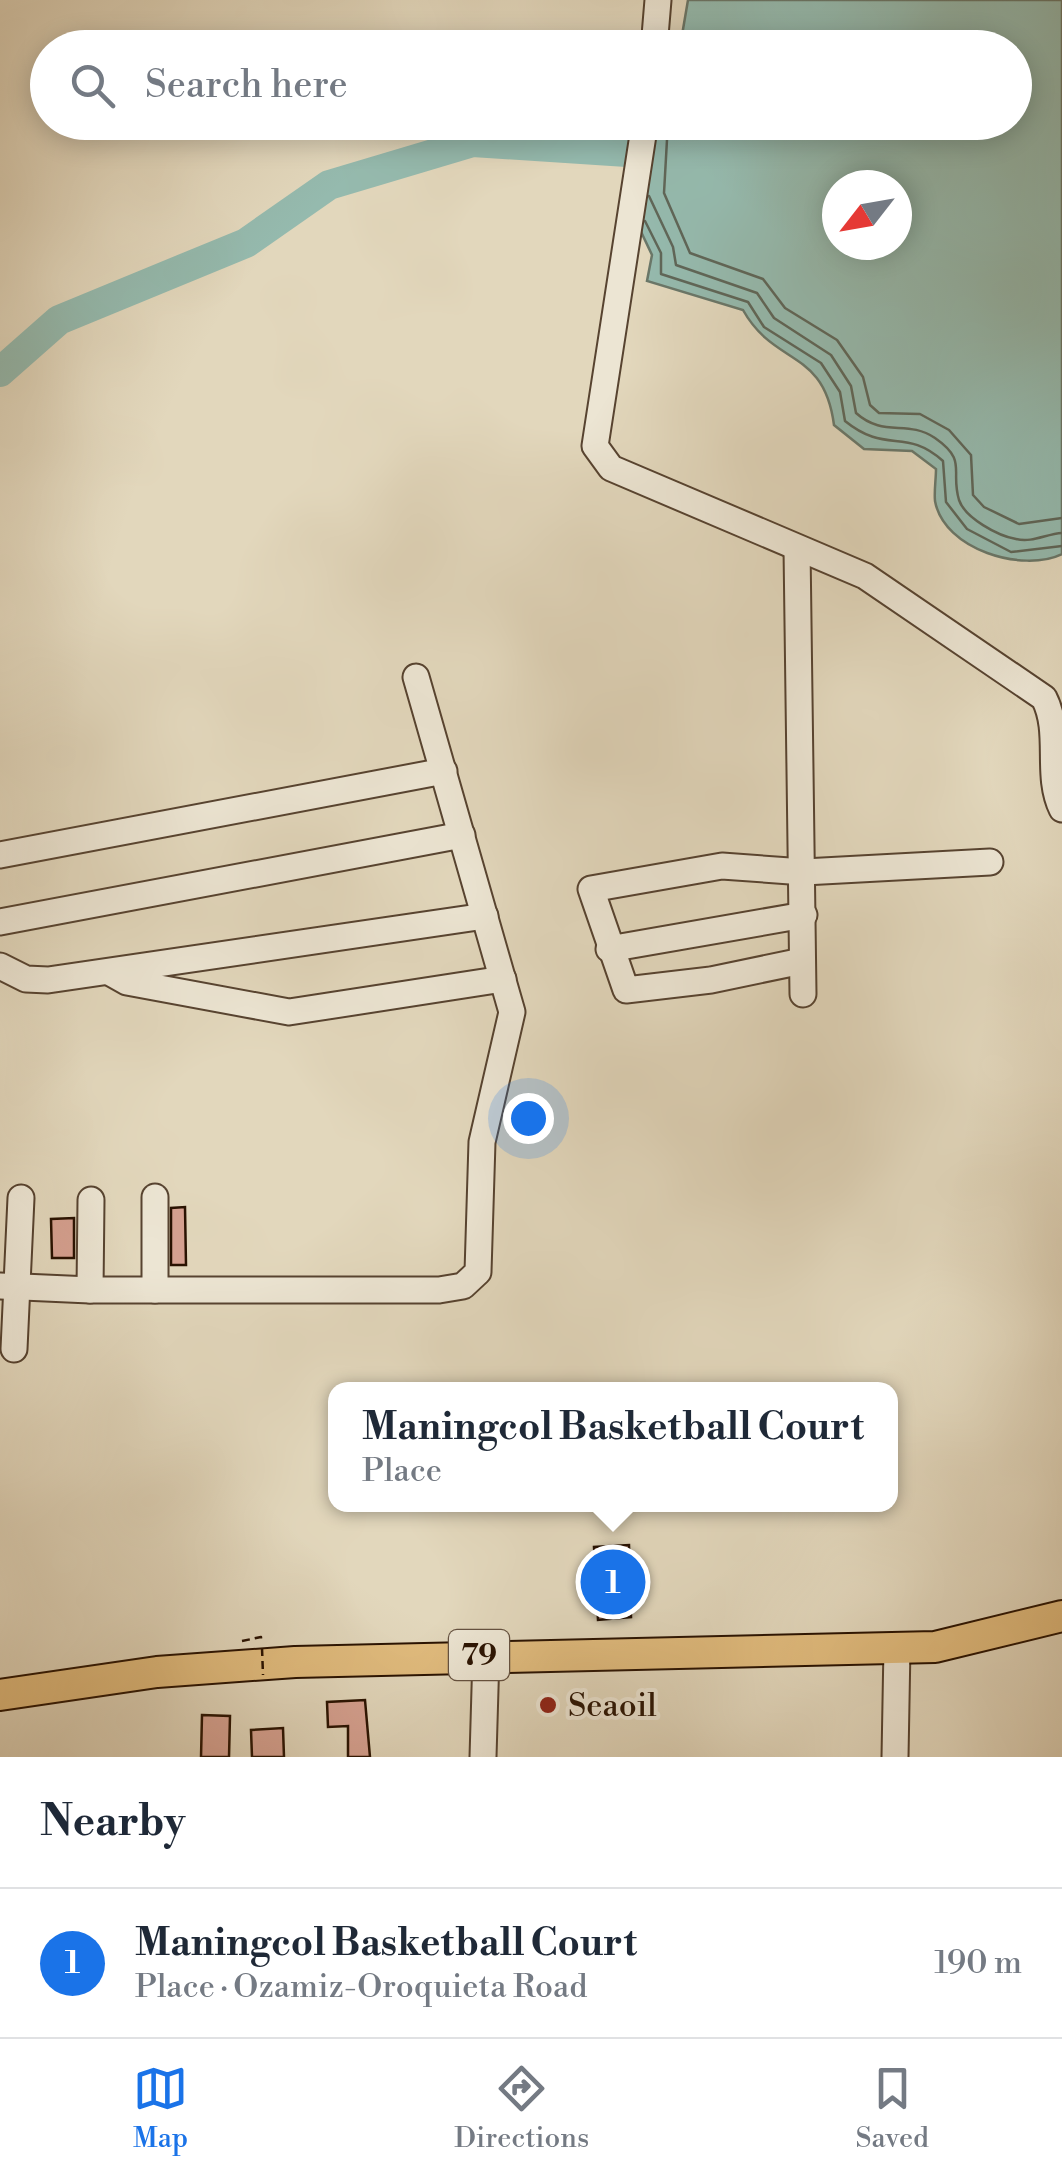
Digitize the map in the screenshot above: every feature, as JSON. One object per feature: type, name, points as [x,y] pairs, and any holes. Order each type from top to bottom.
[{"type":"main road","name":"79","points":[[0,1695],[158,1672],[486,1655],[897,1647],[974,1639],[1062,1616]]},
{"type":"street","points":[[656,30],[658,0]]},
{"type":"street","points":[[643,140],[595,446],[599,458],[610,468],[865,576],[1044,698],[1056,726],[1056,792],[1062,809]]},
{"type":"street","points":[[797,548],[804,994]]},
{"type":"street","points":[[8,1286],[90,1290],[439,1290],[457,1288],[474,1278],[480,1259],[482,1142],[512,1021],[416,677]]},
{"type":"street","points":[[0,855],[444,771]]},
{"type":"street","points":[[0,922],[462,836]]},
{"type":"street","points":[[802,962],[631,991],[623,988],[591,896],[596,885],[722,866],[804,872],[990,862]]},
{"type":"street","points":[[609,949],[804,915]]},
{"type":"street","points":[[0,966],[16,976],[36,980],[485,916]]},
{"type":"street","points":[[109,971],[128,982],[289,1012],[503,979]]},
{"type":"street","points":[[154,1290],[155,1197]]},
{"type":"street","points":[[14,1350],[8,1286],[21,1198]]},
{"type":"street","points":[[90,1290],[91,1200]]},
{"type":"street","points":[[895,1757],[897,1647]]},
{"type":"street","points":[[483,1757],[486,1655]]},
{"type":"path","points":[[253,1641],[241,1639],[261,1637]]},
{"type":"path","points":[[262,1648],[262,1675]]},
{"type":"water","points":[[688,0],[1062,0],[1062,554],[1027,561],[1007,558],[987,553],[953,533],[941,518],[935,501],[936,469],[912,451],[864,449],[834,425],[829,400],[809,370],[769,341],[743,310],[647,281],[652,255],[626,200],[630,140],[1032,140],[1032,30],[683,30]]},
{"type":"building","points":[[185,1207],[186,1265],[171,1265],[171,1208]]},
{"type":"building","points":[[74,1218],[74,1258],[52,1258],[51,1219]]},
{"type":"building","points":[[629,1545],[631,1617],[598,1620],[594,1547]]},
{"type":"building","points":[[365,1700],[370,1757],[348,1757],[348,1726],[328,1727],[327,1702]]},
{"type":"building","points":[[202,1715],[230,1716],[229,1757],[201,1757]]},
{"type":"building","points":[[283,1728],[284,1757],[252,1757],[251,1730]]},
{"type":"waterway","points":[[0,372],[59,320],[246,243],[329,185],[473,142],[627,152]]},
{"type":"place","name":"Maningcol Basketball Court","points":[[613,1582]]},
{"type":"place","name":"Seaoil","points":[[548,1705]]}]
